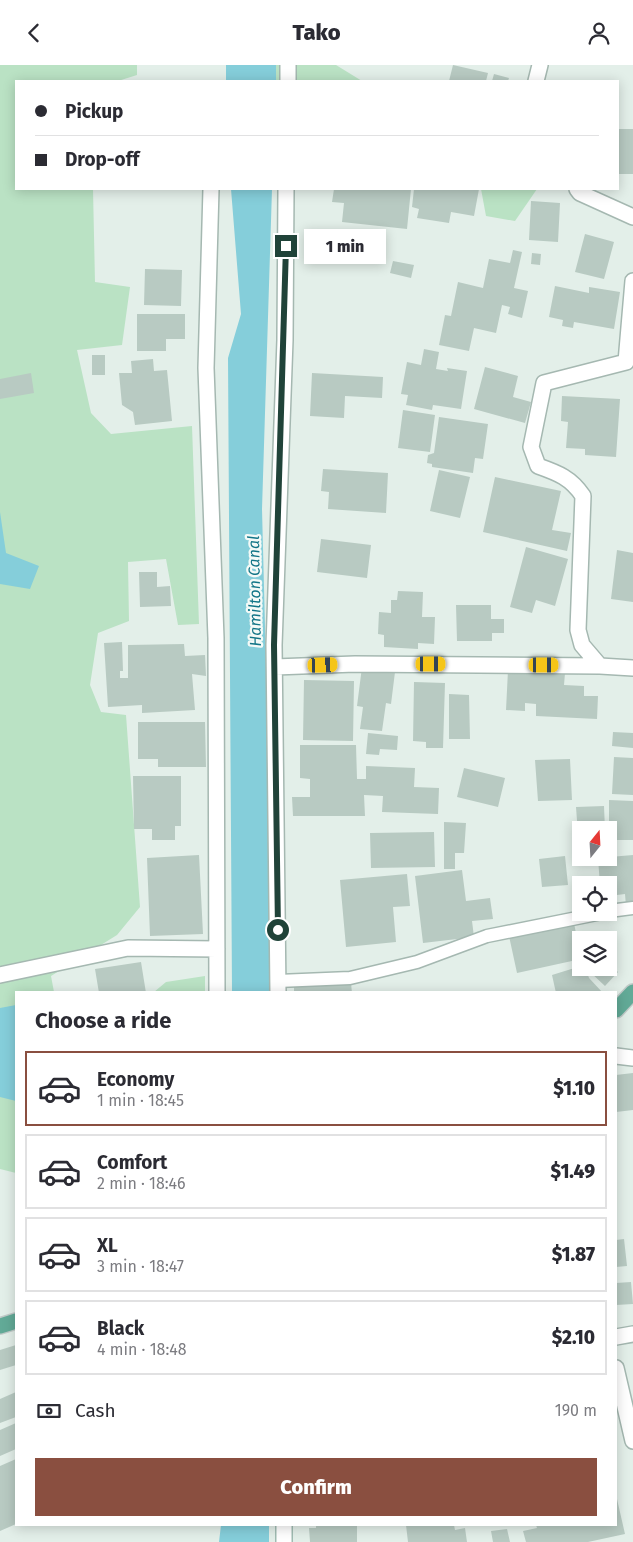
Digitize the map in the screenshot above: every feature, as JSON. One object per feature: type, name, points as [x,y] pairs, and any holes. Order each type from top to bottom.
[{"type":"main road","points":[[617,1009],[633,992]]},
{"type":"main road","points":[[0,1327],[15,1321]]},
{"type":"street","points":[[288,65],[288,80]]},
{"type":"street","points":[[536,80],[540,65]]},
{"type":"street","points":[[211,190],[206,368],[216,639],[218,991]]},
{"type":"street","points":[[278,987],[275,667],[285,341],[286,190]]},
{"type":"street","points":[[578,190],[580,193],[633,217]]},
{"type":"street","points":[[600,666],[582,645],[578,630],[583,496],[575,483],[563,475],[538,466],[531,447],[544,383],[626,362],[633,281]]},
{"type":"street","points":[[275,667],[355,664],[600,666],[633,668]]},
{"type":"street","points":[[0,975],[128,948],[217,949]]},
{"type":"street","points":[[617,1056],[633,1058]]},
{"type":"street","points":[[617,1337],[633,1334]]},
{"type":"street","points":[[617,1372],[633,1441]]},
{"type":"street","points":[[284,1526],[284,1542]]},
{"type":"lane","points":[[617,910],[633,908]]},
{"type":"lane","points":[[278,987],[350,978],[418,962],[487,936],[572,919]]},
{"type":"green space","points":[[0,65],[137,65],[137,75],[121,80],[15,80],[15,190],[93,190],[95,282],[130,287],[122,345],[77,350],[91,413],[111,434],[192,426],[199,624],[178,625],[166,559],[128,562],[129,621],[98,633],[90,685],[101,712],[126,715],[140,907],[117,935],[51,976],[54,991],[15,991],[15,1173],[0,1169]]},
{"type":"green space","points":[[276,65],[336,65],[360,80],[276,80]]},
{"type":"green space","points":[[481,190],[536,190],[515,221],[486,216]]},
{"type":"green space","points":[[205,976],[205,991],[155,991],[166,982]]},
{"type":"water","points":[[226,65],[276,65],[276,80],[226,80]]},
{"type":"water","name":"Hamilton Canal","points":[[231,190],[272,190],[262,509],[269,784],[269,991],[232,991],[228,358],[241,314]]},
{"type":"water","points":[[0,512],[6,553],[39,566],[30,589],[0,584]]},
{"type":"water","points":[[15,1005],[15,1101],[0,1097],[0,1008]]},
{"type":"water","points":[[221,1526],[269,1526],[269,1542],[219,1542]]},
{"type":"building","points":[[453,65],[488,73],[486,80],[449,80]]},
{"type":"building","points":[[494,74],[509,78],[508,80],[492,80]]},
{"type":"building","points":[[619,129],[633,129],[633,174],[619,174]]},
{"type":"building","points":[[334,190],[411,190],[407,229],[342,222],[344,203],[332,202]]},
{"type":"building","points":[[414,190],[479,190],[474,216],[451,212],[449,223],[417,218],[419,209],[412,207]]},
{"type":"building","points":[[531,201],[560,203],[558,242],[529,240]]},
{"type":"building","points":[[585,234],[614,242],[604,279],[575,272]]},
{"type":"building","points":[[513,250],[522,252],[514,288],[528,291],[522,318],[508,314],[510,307],[502,305],[496,333],[474,328],[469,351],[439,345],[445,315],[451,316],[458,282],[483,288],[489,259],[510,263]]},
{"type":"building","points":[[532,253],[541,254],[540,265],[531,264]]},
{"type":"building","points":[[393,261],[414,265],[411,278],[390,273]]},
{"type":"building","points":[[145,269],[182,270],[181,306],[144,305]]},
{"type":"building","points":[[555,286],[589,293],[589,287],[620,292],[614,329],[574,322],[573,328],[562,326],[563,320],[549,317]]},
{"type":"building","points":[[137,314],[185,314],[185,339],[166,339],[166,351],[137,351]]},
{"type":"building","points":[[424,349],[439,352],[436,369],[448,371],[447,368],[467,371],[461,409],[433,405],[432,410],[406,405],[408,395],[401,394],[407,362],[421,365]]},
{"type":"building","points":[[92,355],[105,355],[105,375],[92,375]]},
{"type":"building","points":[[153,359],[154,371],[167,370],[172,421],[135,425],[133,412],[122,405],[119,373],[132,373],[131,361]]},
{"type":"building","points":[[485,367],[518,376],[513,397],[531,402],[525,423],[474,409]]},
{"type":"building","points":[[31,373],[34,393],[0,399],[0,379]]},
{"type":"building","points":[[312,373],[383,377],[382,398],[345,396],[344,418],[310,416]]},
{"type":"building","points":[[562,396],[620,399],[616,457],[585,455],[585,449],[566,448],[568,422],[561,421]]},
{"type":"building","points":[[403,410],[435,415],[430,452],[398,448]]},
{"type":"building","points":[[439,417],[488,424],[483,459],[475,458],[473,473],[432,467],[432,464],[427,463],[428,455],[434,453]]},
{"type":"building","points":[[323,469],[388,473],[386,513],[328,509],[329,492],[321,491]]},
{"type":"building","points":[[439,470],[470,477],[460,518],[430,511]]},
{"type":"building","points":[[495,477],[561,491],[552,530],[571,533],[567,551],[483,532]]},
{"type":"building","points":[[321,539],[371,545],[367,578],[317,572]]},
{"type":"building","points":[[526,547],[568,559],[555,606],[536,600],[532,613],[510,607]]},
{"type":"building","points":[[617,550],[633,553],[633,602],[611,599]]},
{"type":"building","points":[[139,572],[157,572],[157,587],[170,586],[171,606],[140,607]]},
{"type":"building","points":[[398,591],[423,592],[422,617],[435,617],[434,644],[418,643],[418,649],[384,647],[384,635],[378,634],[379,612],[391,613],[391,600],[397,600]]},
{"type":"building","points":[[456,605],[491,605],[491,619],[504,619],[504,633],[492,633],[492,641],[457,641]]},
{"type":"building","points":[[122,642],[123,671],[120,671],[120,678],[128,678],[128,645],[184,644],[185,656],[205,655],[206,676],[192,674],[195,710],[142,713],[142,705],[108,707],[104,643]]},
{"type":"building","points":[[362,667],[395,672],[391,704],[386,703],[382,731],[360,729],[363,707],[357,706]]},
{"type":"building","points":[[508,670],[565,673],[564,685],[584,686],[584,696],[598,696],[597,719],[536,716],[536,704],[525,703],[525,711],[506,710]]},
{"type":"building","points":[[304,680],[354,681],[353,741],[303,740]]},
{"type":"building","points":[[414,682],[445,683],[443,748],[426,748],[426,742],[413,741]]},
{"type":"building","points":[[449,694],[469,695],[470,739],[449,739]]},
{"type":"building","points":[[138,722],[205,722],[206,767],[158,767],[158,759],[138,759]]},
{"type":"building","points":[[613,732],[633,733],[633,748],[612,746]]},
{"type":"building","points":[[368,733],[398,736],[397,750],[380,749],[379,755],[366,754]]},
{"type":"building","points":[[300,745],[356,745],[357,779],[366,779],[366,766],[415,768],[414,787],[439,788],[438,814],[382,812],[383,796],[364,795],[365,816],[293,816],[292,797],[310,797],[310,779],[300,778]]},
{"type":"building","points":[[614,757],[633,758],[633,795],[612,794]]},
{"type":"building","points":[[570,759],[572,800],[538,801],[535,760]]},
{"type":"building","points":[[464,768],[505,778],[498,807],[457,797]]},
{"type":"building","points":[[133,776],[181,776],[181,826],[175,826],[175,840],[152,840],[152,829],[134,829]]},
{"type":"building","points":[[609,800],[633,801],[633,840],[618,840],[618,821],[609,821]]},
{"type":"building","points":[[604,806],[605,821],[577,821],[576,807]]},
{"type":"building","points":[[444,822],[466,823],[464,853],[455,853],[455,869],[444,869]]},
{"type":"building","points":[[434,832],[435,867],[371,868],[370,833]]},
{"type":"building","points":[[199,855],[203,934],[150,936],[147,858]]},
{"type":"building","points":[[633,855],[633,905],[626,906],[625,894],[617,895],[617,876],[599,876],[599,866],[618,866],[618,856]]},
{"type":"building","points":[[565,856],[568,885],[542,887],[539,859]]},
{"type":"building","points":[[462,870],[466,901],[490,898],[493,919],[472,921],[474,937],[423,943],[415,876]]},
{"type":"building","points":[[407,874],[410,906],[393,907],[396,942],[346,947],[340,880]]},
{"type":"building","points":[[574,923],[576,931],[572,931],[572,961],[517,973],[509,936]]},
{"type":"building","points":[[141,962],[146,991],[99,991],[95,969]]},
{"type":"building","points":[[572,969],[572,976],[588,976],[601,991],[556,991],[552,975]]},
{"type":"building","points":[[594,976],[614,976],[605,986]]},
{"type":"building","points":[[294,983],[351,983],[352,991],[294,991]]},
{"type":"building","points":[[633,1073],[633,1110],[617,1112],[617,1075]]},
{"type":"building","points":[[624,1239],[627,1266],[617,1267],[617,1240]]},
{"type":"building","points":[[631,1282],[633,1304],[617,1305],[617,1283]]},
{"type":"building","points":[[15,1345],[15,1365],[0,1370],[0,1350]]},
{"type":"building","points":[[15,1392],[15,1417],[0,1423],[0,1399]]},
{"type":"building","points":[[15,1423],[15,1449],[0,1456],[0,1430]]},
{"type":"building","points":[[15,1459],[15,1524],[0,1531],[0,1466]]},
{"type":"building","points":[[617,1499],[625,1534],[588,1542],[526,1542],[523,1531],[537,1528],[536,1526],[617,1526]]},
{"type":"building","points":[[316,1526],[357,1526],[357,1542],[310,1542],[309,1528],[316,1528]]},
{"type":"building","points":[[406,1526],[454,1526],[455,1530],[465,1528],[467,1542],[408,1542]]},
{"type":"building","points":[[507,1529],[510,1542],[493,1542],[491,1531]]},
{"type":"route","points":[[278,930],[274,645],[285,341],[286,246]]}]
